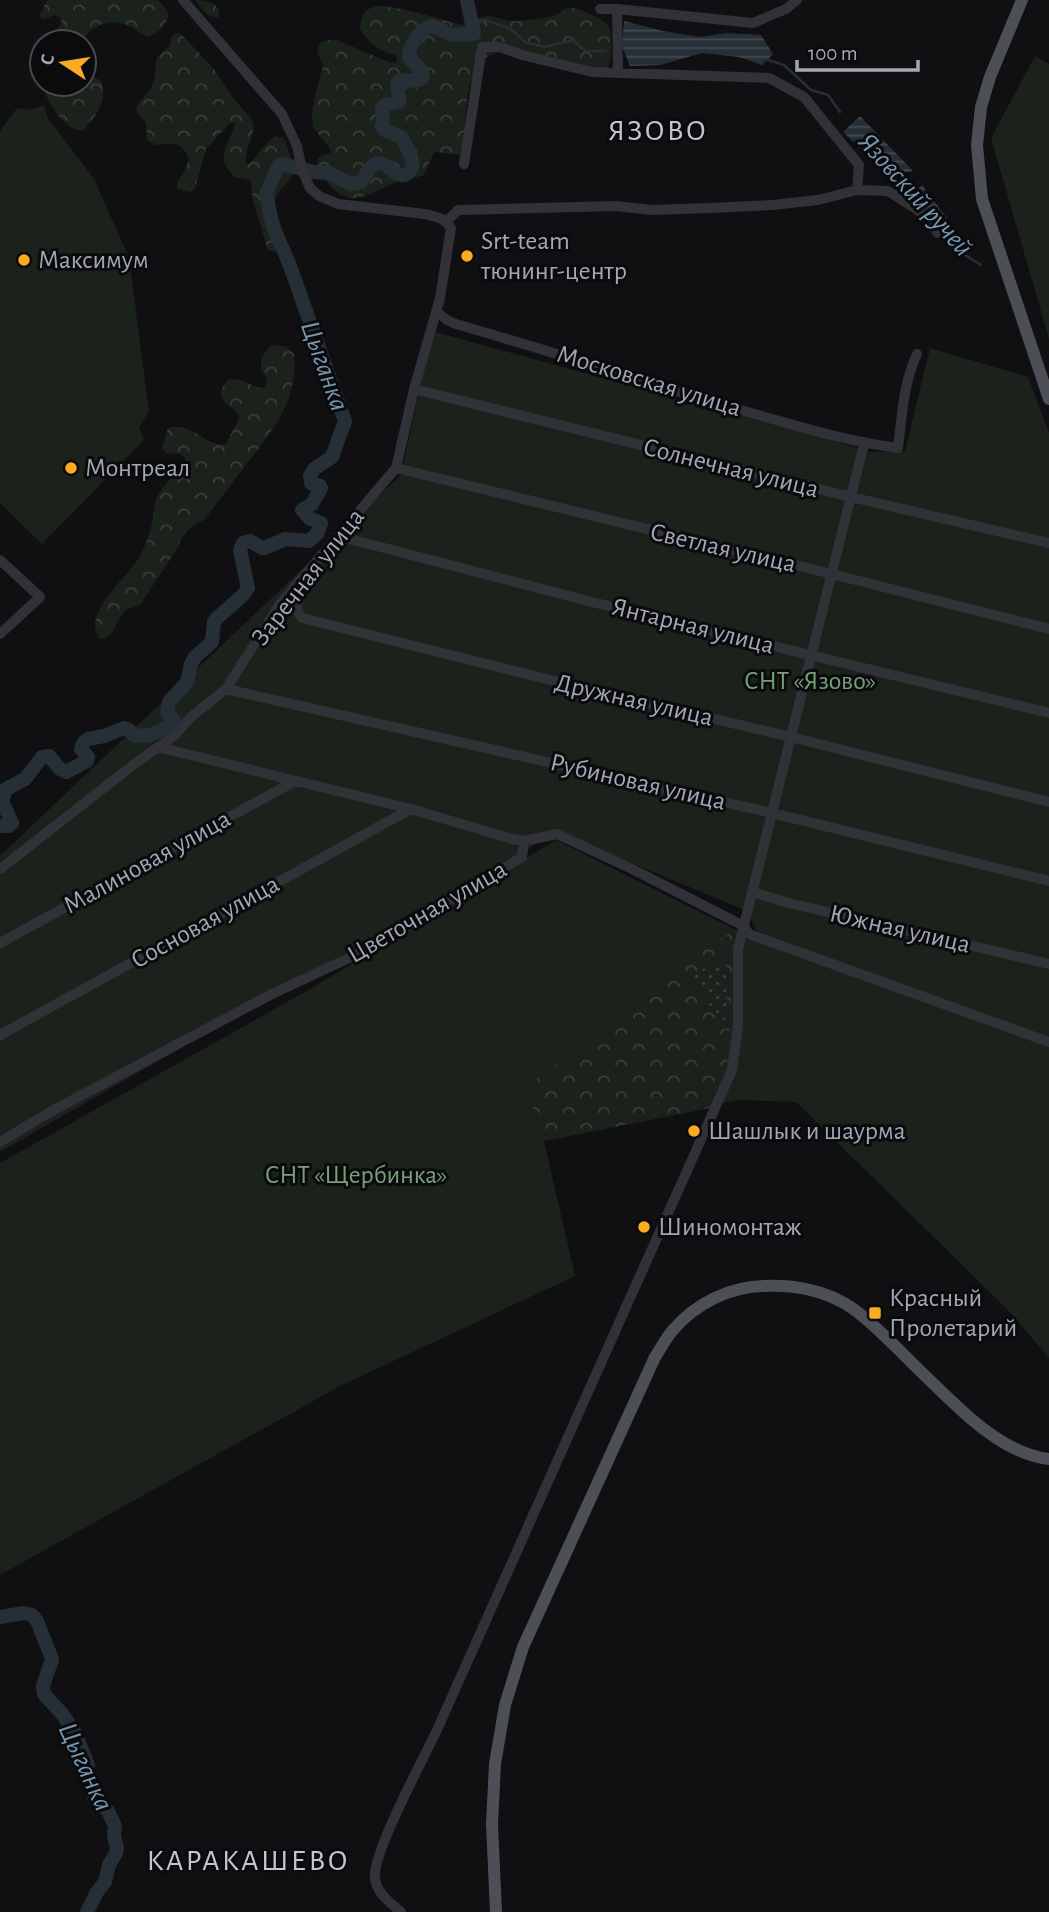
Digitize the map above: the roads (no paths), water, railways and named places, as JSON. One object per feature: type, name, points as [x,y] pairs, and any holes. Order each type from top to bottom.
[{"type":"main road","points":[[1022,0],[990,77],[981,107],[977,145],[982,199],[1049,399]]},
{"type":"main road","points":[[496,1912],[492,1824],[495,1764],[505,1705],[523,1647],[655,1357],[673,1330],[694,1309],[722,1295],[752,1286],[786,1285],[816,1292],[845,1304],[873,1325],[985,1431],[1014,1449],[1049,1460]]},
{"type":"street","points":[[183,0],[282,114],[297,146],[302,170],[310,188],[319,197],[338,204],[425,214],[439,217],[449,225],[458,211],[616,206],[651,210],[710,208],[818,200],[857,190],[888,191],[918,210],[938,233]]},
{"type":"street","points":[[600,9],[753,23],[786,9],[797,0]]},
{"type":"street","points":[[617,9],[618,73]]},
{"type":"street","points":[[464,164],[482,47],[500,47],[593,72],[769,78],[804,97],[859,165],[857,190]]},
{"type":"street","name":"Заречная улица","points":[[0,869],[174,736],[191,717],[226,689],[281,604],[396,468],[414,389],[436,312],[449,225]]},
{"type":"street","name":"Московская улица","points":[[436,312],[456,324],[703,399],[864,444],[898,448],[904,393],[917,354]]},
{"type":"street","name":"Солнечная улица","points":[[414,389],[1049,543]]},
{"type":"street","points":[[401,1912],[380,1894],[375,1875],[377,1859],[732,1070],[738,1026],[738,949],[864,444]]},
{"type":"street","name":"Светлая улица","points":[[396,468],[1049,629]]},
{"type":"street","name":"Янтарная улица","points":[[334,539],[1049,713]]},
{"type":"street","name":"Дружная улица","points":[[334,539],[298,600],[297,611],[302,618],[1049,802]]},
{"type":"street","points":[[0,560],[40,597],[0,634]]},
{"type":"street","name":"Рубиновая улица","points":[[226,689],[772,813],[1049,881]]},
{"type":"street","points":[[158,747],[411,809],[524,841]]},
{"type":"street","name":"Малиновая улица","points":[[0,943],[295,781]]},
{"type":"street","name":"Сосновая улица","points":[[0,1035],[411,809]]},
{"type":"street","name":"Цветочная улица","points":[[0,1142],[50,1112],[270,995],[349,958],[418,920],[522,857],[524,841],[557,834],[743,926],[749,934],[1049,1042]]},
{"type":"street","name":"Южная улица","points":[[752,892],[1049,964]]},
{"type":"water","points":[[624,21],[700,37],[727,33],[761,35],[773,54],[762,65],[739,57],[702,53],[660,65],[630,66],[622,46]]},
{"type":"water","points":[[860,116],[913,171],[888,174],[843,132]]},
{"type":"water","points":[[922,185],[949,221],[951,235],[911,196]]},
{"type":"waterway","name":"Цыганка","points":[[0,826],[9,826],[12,823],[2,801],[6,789],[25,779],[42,757],[49,756],[66,772],[87,761],[88,757],[81,749],[88,739],[124,728],[135,736],[150,735],[174,724],[174,720],[167,713],[169,702],[187,682],[195,657],[212,642],[216,619],[248,588],[240,550],[243,543],[250,541],[265,548],[285,539],[309,541],[317,534],[321,523],[309,518],[302,510],[312,504],[321,488],[311,483],[310,476],[314,469],[332,457],[345,421],[289,263],[273,227],[266,194],[279,165],[282,164],[329,173],[351,184],[361,182],[375,164],[385,165],[399,175],[408,172],[413,165],[410,153],[401,137],[382,127],[382,108],[399,102],[399,81],[419,80],[423,77],[422,71],[409,58],[409,53],[413,43],[424,30],[433,26],[452,35],[474,34],[467,0]]},
{"type":"waterway","name":"Язовский ручей","points":[[473,23],[485,20],[511,29],[525,42],[545,47],[573,40],[585,51],[606,51]]},
{"type":"waterway","name":"Язовский ручей","points":[[765,59],[784,65],[811,90],[828,95],[840,112]]},
{"type":"waterway","name":"Язовский ручей","points":[[900,171],[918,193]]},
{"type":"waterway","name":"Язовский ручей","points":[[948,227],[955,235],[962,253],[981,265]]},
{"type":"waterway","name":"Цыганка","points":[[0,1617],[23,1613],[32,1615],[37,1621],[52,1659],[43,1686],[44,1694],[75,1733],[88,1765],[87,1775],[94,1797],[108,1811],[115,1826],[116,1853],[109,1865],[105,1882],[87,1912]]},
{"type":"place","name":"Srt-team тюнинг-центр","points":[[467,256]]},
{"type":"place","name":"Максимум","points":[[24,260]]},
{"type":"place","name":"Монтреал","points":[[71,468]]},
{"type":"place","name":"Шашлык и шаурма","points":[[694,1131]]},
{"type":"place","name":"Шиномонтаж","points":[[644,1227]]},
{"type":"place","name":"Красный Пролетарий","points":[[875,1313]]},
{"type":"district","name":"ЯЗОВО","points":[[658,131]]},
{"type":"district","name":"КАРАКАШЕВО","points":[[248,1861]]},
{"type":"park label","name":"СНТ «Язово»","points":[[810,681]]},
{"type":"park label","name":"СНТ «Щербинка»","points":[[356,1175]]}]
